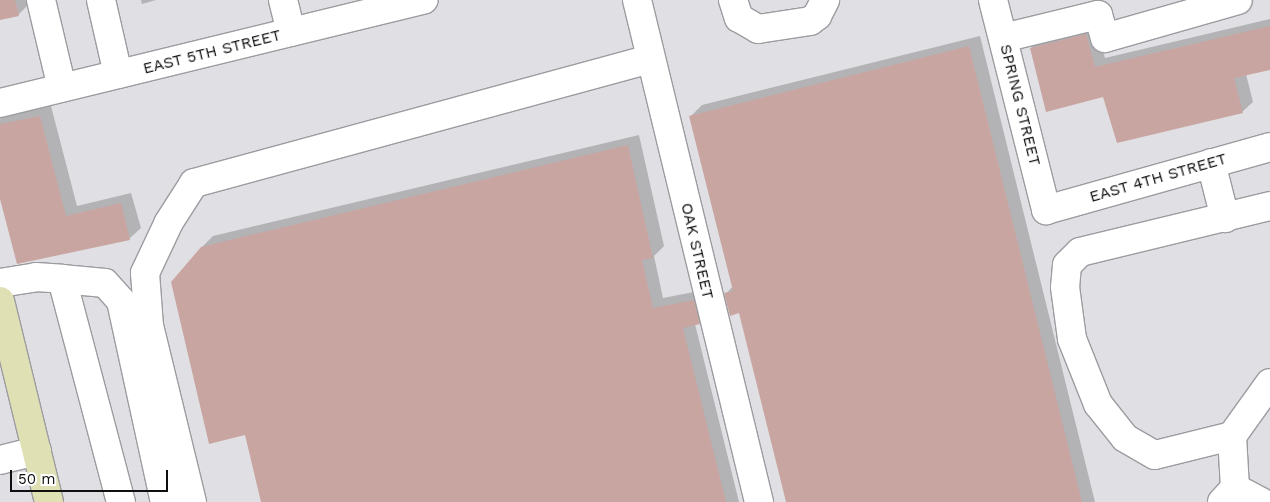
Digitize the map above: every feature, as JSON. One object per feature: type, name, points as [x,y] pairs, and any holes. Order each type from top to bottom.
[{"type":"main road","points":[[0,301],[49,502]]},
{"type":"street","points":[[42,0],[62,88]]},
{"type":"street","points":[[101,0],[118,74]]},
{"type":"street","points":[[283,0],[291,32]]},
{"type":"street","name":"EAST 5TH STREET","points":[[0,103],[424,0]]},
{"type":"street","name":"OAK STREET","points":[[637,0],[758,502]]},
{"type":"street","points":[[733,0],[739,18],[758,29],[810,21],[817,16],[825,0]]},
{"type":"street","name":"SPRING STREET","points":[[993,0],[1046,210]]},
{"type":"street","points":[[1003,38],[1096,7],[1105,38],[1238,0]]},
{"type":"street","points":[[192,502],[149,326],[145,273],[169,222],[194,183],[650,59]]},
{"type":"street","name":"EAST 4TH STREET","points":[[1046,210],[1270,147]]},
{"type":"street","points":[[1211,163],[1225,218]]},
{"type":"street","points":[[1232,436],[1155,454],[1125,438],[1098,404],[1072,339],[1065,287],[1067,265],[1080,252],[1270,206]]},
{"type":"street","points":[[0,283],[36,277],[105,283],[121,301],[165,502]]},
{"type":"street","points":[[62,279],[121,502]]},
{"type":"street","points":[[1261,502],[1227,498],[1232,436],[1270,383]]},
{"type":"street","points":[[0,460],[37,451]]},
{"type":"building","points":[[0,0],[15,0],[19,16],[0,20]]},
{"type":"building","points":[[1270,26],[1270,70],[1234,78],[1243,113],[1117,143],[1103,97],[1046,112],[1030,48],[1086,34],[1095,67]]},
{"type":"building","points":[[969,46],[1082,502],[786,502],[739,313],[730,316],[724,293],[733,291],[689,116]]},
{"type":"building","points":[[40,116],[66,216],[121,203],[130,240],[17,264],[0,199],[0,124]]},
{"type":"building","points":[[628,145],[653,258],[642,260],[653,308],[694,300],[700,324],[683,328],[726,502],[261,502],[245,435],[209,444],[171,282],[201,247]]}]
